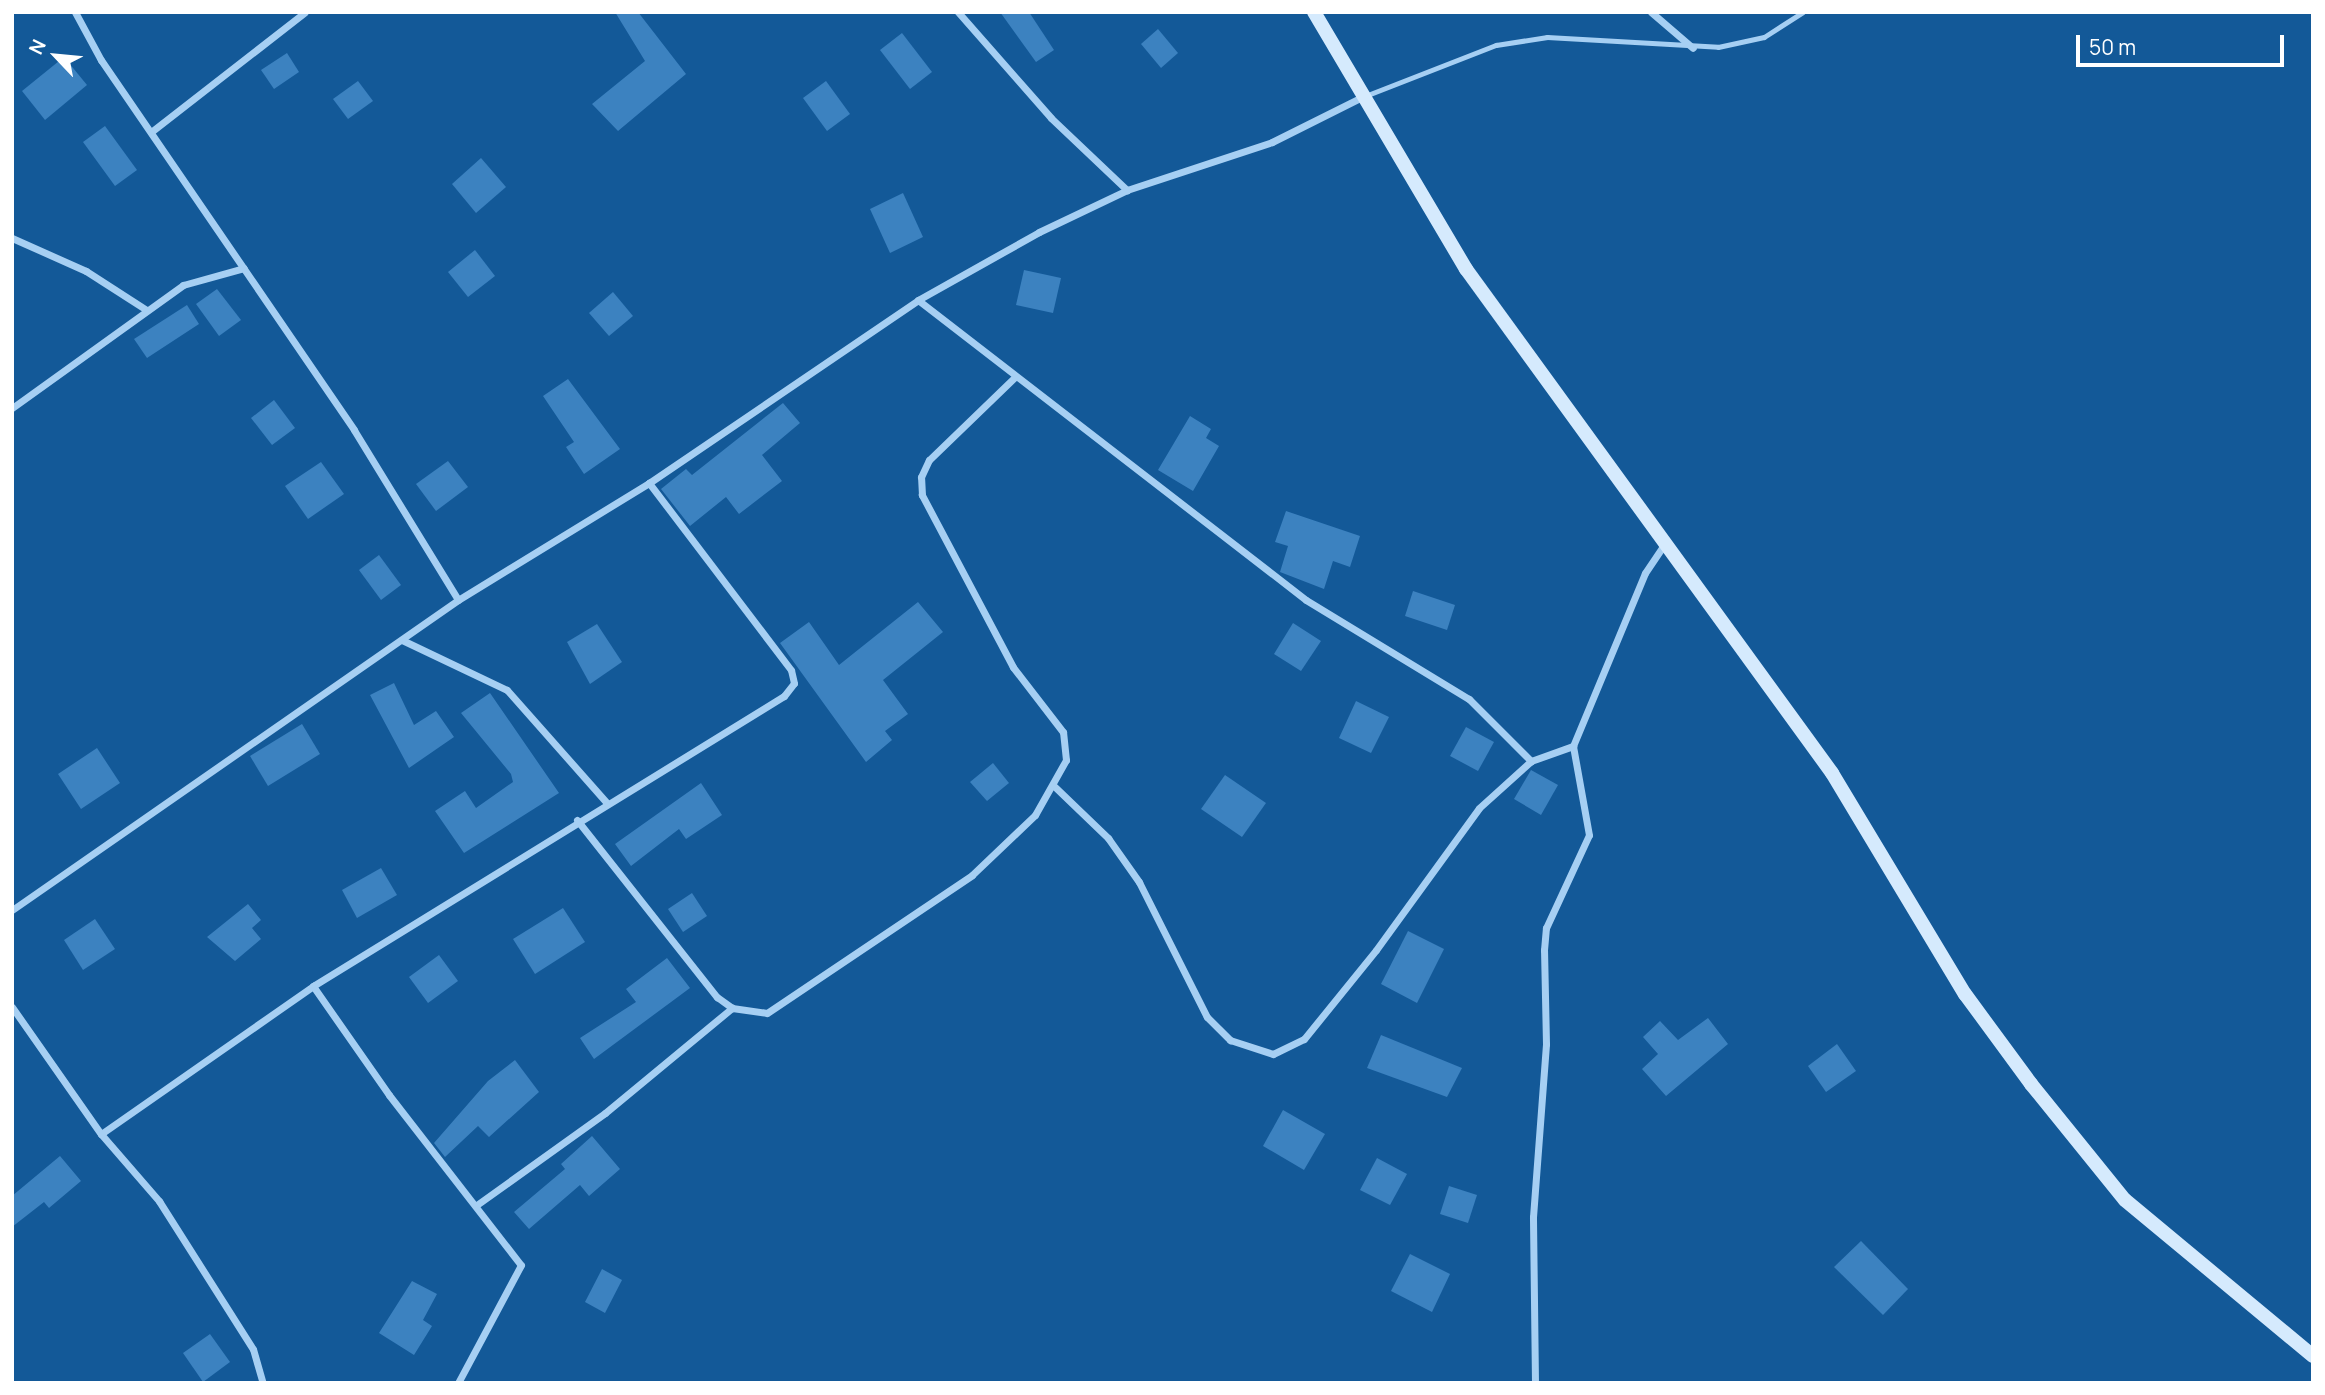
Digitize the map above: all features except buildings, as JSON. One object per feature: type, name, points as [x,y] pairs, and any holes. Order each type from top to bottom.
[{"type":"main road","points":[[1314,12],[1466,270],[1832,773],[1965,994],[2039,1094],[2125,1200],[2313,1356]]},
{"type":"street","points":[[75,12],[100,60],[354,430],[458,600]]},
{"type":"street","points":[[151,132],[305,12]]},
{"type":"street","points":[[958,12],[1051,118],[1127,190]]},
{"type":"street","points":[[1651,12],[1693,48]]},
{"type":"street","points":[[12,910],[458,600],[649,483],[918,300],[1039,232],[1127,190],[1272,142],[1362,97]]},
{"type":"street","points":[[12,238],[86,271],[145,309]]},
{"type":"street","points":[[12,408],[145,309],[183,285],[244,268]]},
{"type":"street","points":[[918,300],[1014,378],[1089,430],[1306,600],[1469,699],[1531,761]]},
{"type":"street","points":[[577,820],[717,997],[732,1008],[767,1013],[839,967],[972,874],[1035,816],[1055,787],[1066,760],[1063,732],[1013,667],[922,495],[921,477],[929,460],[1014,378]]},
{"type":"street","points":[[101,1134],[313,986],[577,820],[727,734],[784,696],[794,683],[791,670],[649,483]]},
{"type":"street","points":[[1535,1383],[1533,1217],[1546,1044],[1546,928],[1589,835],[1573,746],[1645,573],[1666,542]]},
{"type":"street","points":[[402,640],[507,690],[607,803]]},
{"type":"street","points":[[1055,787],[1108,838],[1139,882],[1207,1017],[1230,1040],[1273,1054],[1304,1039],[1376,950],[1479,808],[1531,761],[1573,746]]},
{"type":"street","points":[[313,986],[389,1096],[478,1204],[521,1265],[458,1383]]},
{"type":"street","points":[[12,1007],[101,1134],[159,1201],[253,1349],[263,1383]]},
{"type":"street","points":[[478,1204],[605,1113],[732,1008]]},
{"type":"lane","points":[[1362,97],[1496,45],[1547,37],[1693,48],[1764,37],[1803,12]]}]
